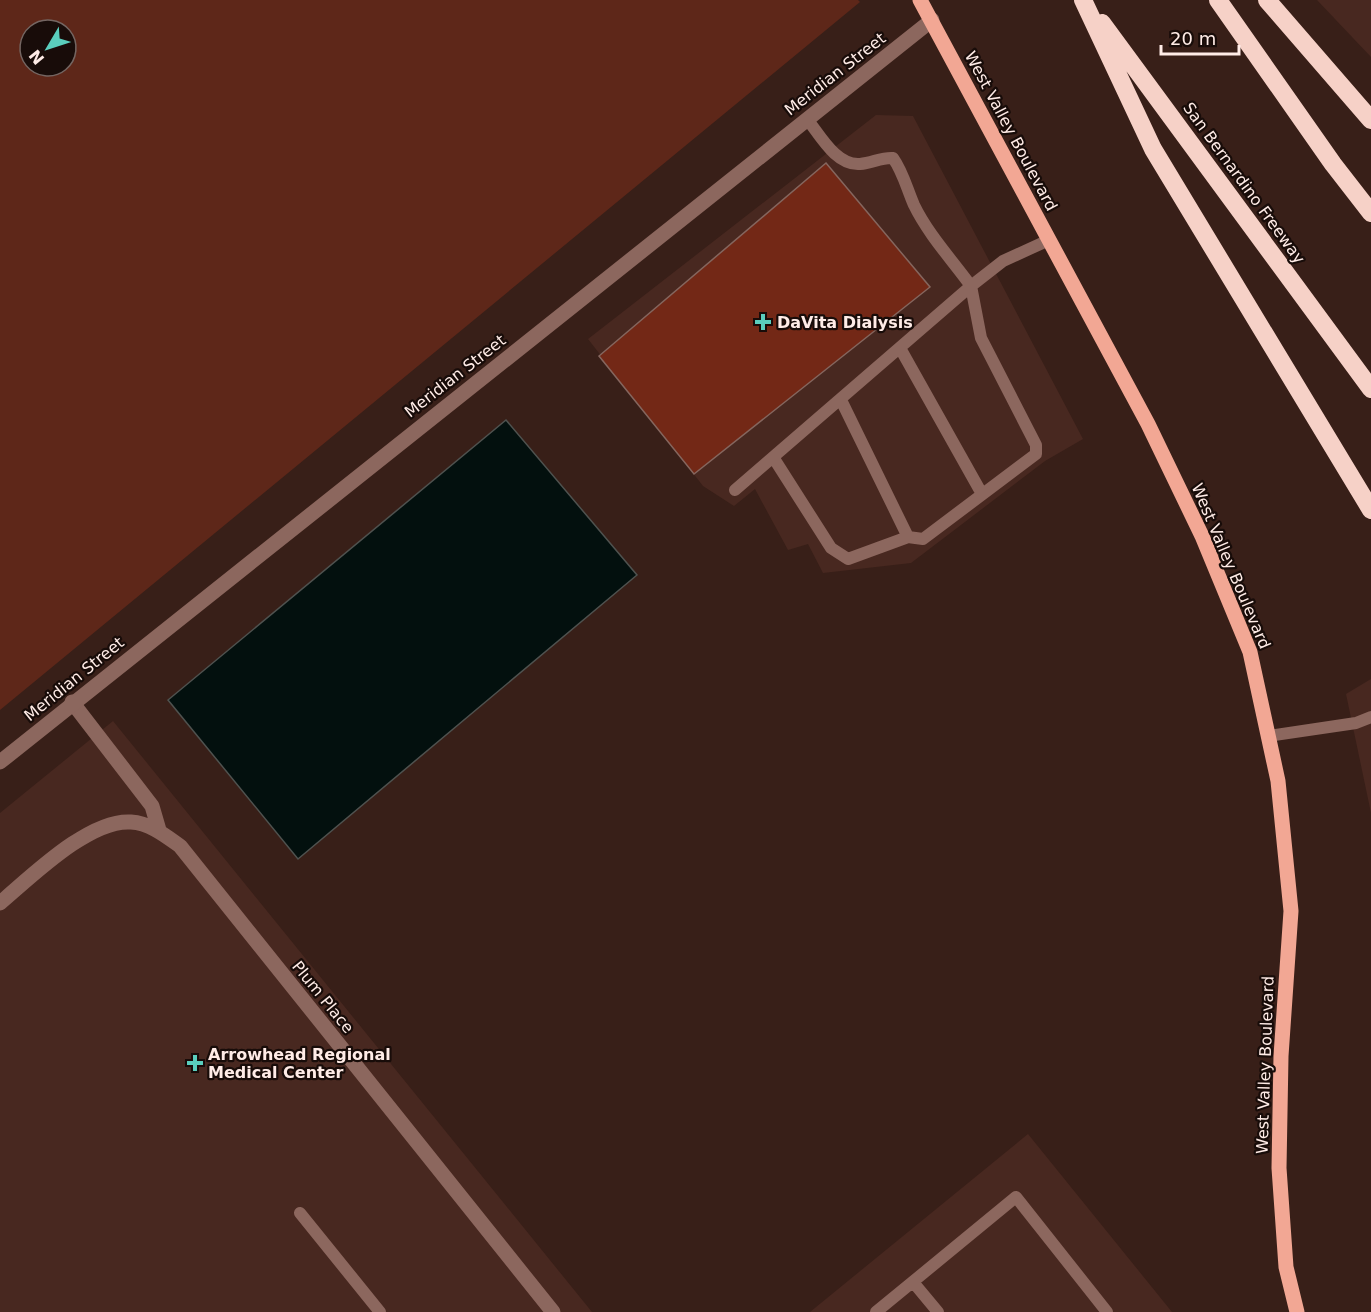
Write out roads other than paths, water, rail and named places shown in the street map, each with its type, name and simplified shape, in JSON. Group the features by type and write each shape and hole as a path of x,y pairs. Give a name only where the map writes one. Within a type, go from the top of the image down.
{"highway":[{"name":"San Bernardino Freeway","path":"1084,0 1371,389"},
{"path":"1084,0 1153,149 1371,510"},
{"path":"1218,0 1333,164 1371,213"},
{"path":"1267,0 1371,120"}],"main road":[{"name":"West Valley Boulevard","path":"920,0 1148,424 1202,536 1250,652 1278,781 1291,911 1281,1056 1279,1167 1286,1267 1297,1312"}],"street":[{"name":"Meridian Street","path":"0,762 72,702 932,20"},
{"path":"72,702 152,806 159,830"},
{"path":"0,903 76,841 110,824 132,822 159,830"},
{"name":"Plum Place","path":"159,830 180,846 553,1312"}],"lane":[{"path":"773,457 831,548 848,559 908,537 923,539 1036,454 1036,445 981,338 971,286 915,205 900,167 893,158 885,157 874,162 856,164 844,160 834,154 807,119"},
{"path":"735,490 971,286 1003,261 1049,240"},
{"path":"900,348 982,494"},
{"path":"841,400 908,537"},
{"path":"1268,736 1356,723 1371,717"},
{"path":"876,1312 1016,1197 1107,1312"},
{"path":"300,1213 380,1312"},
{"path":"913,1282 938,1312"}],"place":[{"name":"DaVita Dialysis","path":"763,322"},
{"name":"Arrowhead Regional Medical Center","path":"195,1063"}]}
